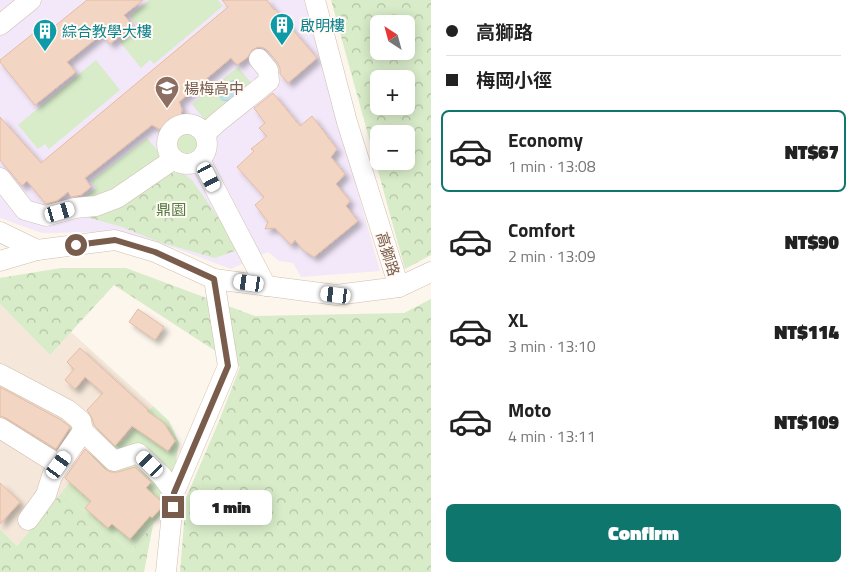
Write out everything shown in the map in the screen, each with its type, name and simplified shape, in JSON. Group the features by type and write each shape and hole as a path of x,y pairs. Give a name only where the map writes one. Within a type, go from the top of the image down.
{"street":[{"path":"0,25 31,0"},
{"name":"高獅路","path":"0,261 37,250 115,240 155,252 214,279 336,295 399,287 347,122 314,0"},
{"path":"205,134 269,81 268,70 258,59"},
{"path":"190,124 196,126 205,134 207,145 200,160 190,164 174,159 168,148 168,142 173,130 178,126 190,124"},
{"path":"0,178 25,210 46,216 75,208 96,206 117,198 174,159"},
{"path":"200,160 266,286"},
{"path":"0,232 37,250"},
{"path":"399,287 431,272"},
{"path":"166,572 174,493 228,366 214,279"},
{"path":"0,374 68,410 81,421 83,431 114,461 138,453 162,476 174,493"},
{"path":"0,428 59,465"},
{"path":"28,520 46,495 52,476 83,431"}],"shaded area":[{"name":"楊梅高中","path":"0,0 304,0 380,271 301,277 293,263 279,261 268,252 231,269 175,248 107,232 42,233 0,218"},
{"path":"0,304 50,355 71,332 153,406 123,441 99,450 17,546 0,529"}],"green space":[{"path":"149,0 218,0 223,6 154,64 150,60 141,68 120,42 138,27 130,16"},
{"path":"331,0 431,0 431,255 405,269 378,170 415,170 415,125 370,125 370,142"},
{"path":"96,60 120,90 49,149 45,144 38,149 18,125"},
{"path":"238,67 254,86 208,124 192,104"},
{"path":"187,131 196,134 199,143 196,152 187,155 178,152 175,143 178,134"},
{"path":"147,138 163,157 111,198 79,201 96,188 91,181"},
{"name":"鼎園","path":"181,172 192,180 240,249 215,258 159,242 122,227 83,216 167,173"},
{"path":"61,268 126,268 255,316 404,313 431,299 431,572 180,572 186,498 240,367 114,285 50,355 0,304 0,278"},
{"path":"153,406 169,421 179,443 174,474 165,509 131,552 62,492 99,449 123,441"},
{"path":"62,492 131,552 153,525 144,572 0,572 0,529 17,546"}],"water":[{"path":"235,80 239,81 243,87 236,96 225,101 220,96 223,87"}],"building":[{"name":"綜合教學大樓","path":"87,0 143,0 124,15 133,26 110,44 102,34 67,62 76,72 35,105 0,60 40,28 45,34"},
{"path":"222,0 267,0 317,58 288,83 280,74 277,62 264,48 258,47 252,50 248,57 237,65 231,58 179,102 182,109 181,116 169,129 159,129 152,125 85,178 91,187 81,195 71,197 68,192 57,201 46,204 27,181 22,186 0,160 0,117 41,163 228,7"},
{"path":"273,93 300,126 312,116 337,149 331,157 345,174 336,184 350,201 346,206 358,221 314,257 303,250 295,240 291,245 275,228 265,229 268,222 255,205 264,197 237,167 254,151 251,149 267,136 259,128 265,123 254,108"},
{"path":"138,309 164,327 155,340 129,322"},
{"path":"80,348 147,411 164,423 175,441 168,451 132,426 115,446 94,425 87,410 103,393 85,377 75,389 65,380 74,369 67,362"},
{"path":"0,387 61,420 70,427 56,449 0,416"},
{"path":"85,449 106,470 111,472 135,467 151,482 146,488 161,501 161,508 152,518 150,516 130,539 112,524 108,528 85,508 91,501 65,478"},
{"path":"0,483 20,502 0,524"}],"place":[{"name":"啟明樓","path":"282,46"},
{"name":"綜合教學大樓","path":"45,52"},
{"name":"楊梅高中","path":"167,109"}],"route":[{"path":"76,245 115,240 155,252 214,279 228,366 174,493 173,507"}]}
